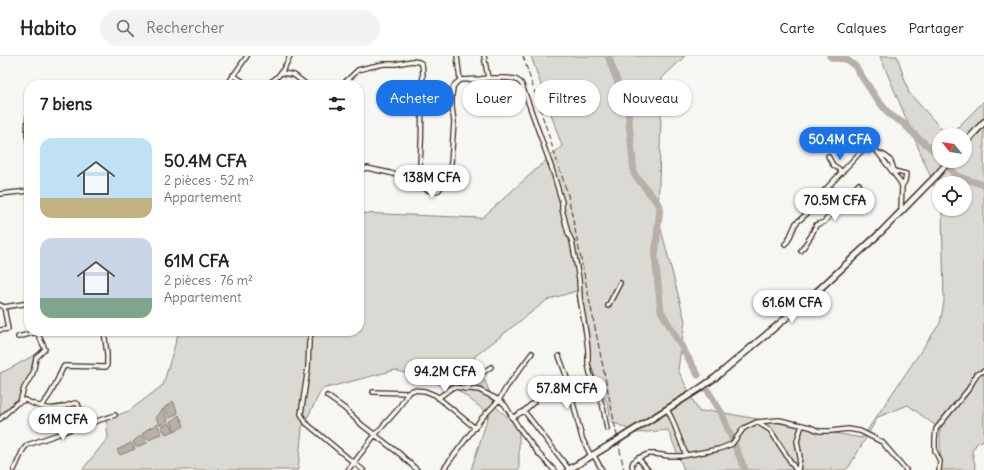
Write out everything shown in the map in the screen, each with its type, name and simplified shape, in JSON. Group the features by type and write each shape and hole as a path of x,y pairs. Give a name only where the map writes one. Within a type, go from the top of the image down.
{"street":[{"path":"272,80 282,72 290,56"},
{"path":"456,56 460,80"},
{"path":"484,56 488,78"},
{"path":"230,80 245,57"},
{"path":"347,80 358,70 384,64 396,64 412,61 422,64 424,80"},
{"path":"282,72 294,75 300,80"},
{"path":"233,74 241,80"},
{"path":"364,169 367,168 403,177 428,190 436,192 445,182 452,158 454,122 452,103 453,88 455,84 460,80 488,78 515,79 520,82 552,169 562,202 562,209 568,233 572,241 579,279 580,298 588,350 588,364 603,406 608,429"},
{"path":"419,185 423,116"},
{"path":"972,135 984,122"},
{"path":"786,244 796,223 809,212 824,191 870,142 902,186"},
{"path":"877,153 883,154 889,158 894,171 906,174 905,181 902,186 901,208 903,211"},
{"path":"828,156 832,165 839,169 842,173"},
{"path":"524,410 568,469 621,438 716,377 812,296 903,211 943,168"},
{"path":"801,251 816,226 824,222 860,184"},
{"path":"828,188 836,191"},
{"path":"0,194 24,192"},
{"path":"608,306 620,284"},
{"path":"0,330 8,329 2,306 24,304"},
{"path":"18,337 24,335"},
{"path":"20,402 24,388 33,373 36,358 45,349 39,336"},
{"path":"41,406 48,400 64,366 106,367 107,354 105,336"},
{"path":"311,336 308,368 301,414 306,423 363,470"},
{"path":"443,470 481,419 499,400 532,353"},
{"path":"559,356 566,375 582,438 602,470"},
{"path":"466,389 485,370 491,367"},
{"path":"939,470 940,461 935,451 936,429 968,390 977,374 984,371"},
{"path":"438,398 453,387 479,390 499,400 505,405 512,418 538,454 554,470"},
{"path":"348,470 375,435 398,409 408,393 413,390 425,391 435,395 475,428"},
{"path":"373,392 408,393"},
{"path":"327,396 344,408 362,425 418,470"},
{"path":"0,419 12,408 25,400 52,409 76,403 78,404 85,425"},
{"path":"512,418 534,401"},
{"path":"667,409 686,455"},
{"path":"14,470 23,450 27,445 81,425 115,415"},
{"path":"633,470 632,465 638,458 652,454 669,456 686,455 719,449 732,444 746,426 757,422 779,420 820,431 848,429 860,431 882,442 906,470"},
{"path":"757,422 770,430 797,470"},
{"path":"797,470 800,457 797,442 802,425"},
{"path":"638,458 648,470"}],"shaded area":[{"path":"531,56 685,56 662,78 662,80 608,80 608,116 661,116 658,218 685,321 678,370 699,412 713,411 862,438 940,323 944,302 942,216 972,216 972,176 932,176 932,180 880,56 897,56 909,93 941,128 932,128 932,168 972,168 972,128 957,128 984,101 984,440 977,443 972,451 976,470 940,470 940,429 908,405 878,417 849,467 845,470 684,470 668,430 636,433 611,421 608,404 598,387 588,355 576,291 547,300 474,357 497,408 511,420 519,433 519,470 471,470 489,414 458,390 395,370 322,389 302,428 298,470 82,470 108,438 106,419 129,411 163,385 178,336 364,336 364,213 482,218 562,146 552,116 600,116 600,80 539,80"},
{"path":"45,349 36,358 33,373 24,388 20,402 0,419 0,373"},
{"path":"173,401 178,413 170,418 164,408"},
{"path":"163,409 168,420 160,425 156,418"},
{"path":"179,415 184,426 175,431 171,421"},
{"path":"169,422 174,431 166,434 161,427"},
{"path":"157,424 162,434 155,436 150,440 142,434 146,430"},
{"path":"141,435 148,442 136,447 133,442"},
{"path":"131,443 135,449 120,455 117,450"}],"waterway":[{"path":"608,56 628,110 634,174 660,206 655,257 661,311 698,375"},
{"path":"830,56 833,58 846,59 855,66 876,98 890,115 903,123 918,138 932,149"},
{"path":"950,168 955,175 984,185"},
{"path":"708,391 721,412 745,470"}],"railway":[{"path":"523,56 568,195 624,470"}]}
